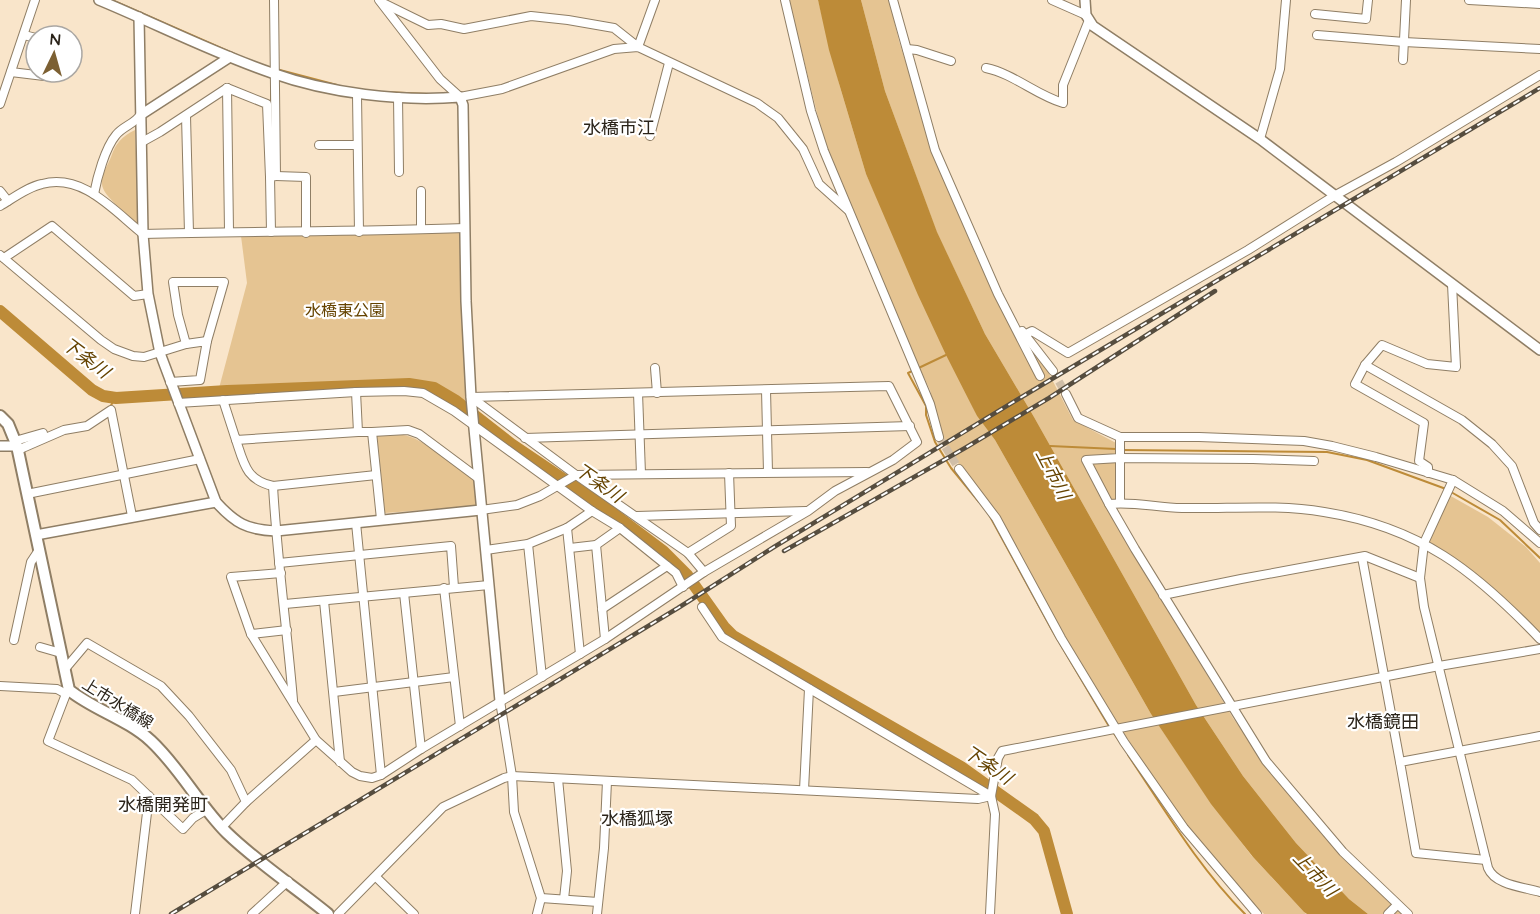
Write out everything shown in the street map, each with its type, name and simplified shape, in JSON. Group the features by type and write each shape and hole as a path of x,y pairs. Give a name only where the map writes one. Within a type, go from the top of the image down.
{"main road":[{"name":"上市水橋線","path":"0,416 8,424 17,445 62,653 67,692 134,728 151,741 222,827 262,863 328,914"}],"street":[{"path":"27,24 35,0"},
{"path":"99,0 274,74 357,95 460,97 502,89 614,49 638,48"},
{"path":"271,232 274,0"},
{"path":"379,0 428,25 441,24 464,29 531,16 614,28 638,48 757,103 778,117 803,149 819,184 848,210"},
{"path":"379,0 440,79 460,97 463,105 466,301 478,478 500,702 513,776 514,812 541,898 537,914"},
{"path":"638,48 655,0"},
{"path":"785,0 811,111 824,151 930,404 939,437"},
{"path":"893,0 935,150 975,244 1040,376"},
{"path":"1052,0 1087,17 1093,26 1260,139 1540,350"},
{"path":"986,68 1002,72 1063,104 1063,85 1087,17 1085,0"},
{"path":"1260,139 1280,69 1286,0"},
{"path":"1315,14 1366,19 1368,0"},
{"path":"1404,60 1406,0"},
{"path":"1469,0 1540,4"},
{"path":"139,17 143,234 148,294 160,353 170,384 216,502 226,514 240,524 257,530 276,531 517,505 540,496 574,476 868,472"},
{"path":"0,104 24,35"},
{"path":"1317,35 1540,49"},
{"path":"907,49 951,61"},
{"path":"94,194 100,170 116,135 129,124 136,122 142,114 230,57"},
{"path":"650,136 669,63"},
{"path":"11,72 24,74"},
{"path":"1026,334 1032,331 1068,353 1248,250 1334,196 1396,162 1540,75"},
{"path":"227,88 267,104 273,176"},
{"path":"142,142 227,88"},
{"path":"227,88 228,231"},
{"path":"357,95 359,232"},
{"path":"398,97 399,172"},
{"path":"186,116 189,233"},
{"path":"319,145 357,145"},
{"path":"273,176 306,177 306,233"},
{"path":"0,206 43,183 64,182 76,184 94,194 143,234 228,231 306,233 465,228"},
{"path":"0,191 8,201"},
{"path":"420,191 421,230"},
{"path":"148,294 134,296 52,226 2,256 114,349 133,356 144,357 186,344 207,341"},
{"path":"170,384 200,380 207,341 224,282 173,282 178,315 186,344"},
{"path":"1428,473 1428,466 1419,461 1424,423 1355,384 1365,365 1382,345 1427,364 1456,367 1452,284"},
{"path":"1012,322 1026,334 1053,371"},
{"path":"1365,365 1462,420 1492,444 1512,466 1534,523 1540,530"},
{"path":"655,368 657,393"},
{"path":"281,573 231,578 251,634 316,740 340,762 360,776 372,778 381,775 605,639 703,574 808,511 835,491 893,460 917,442 889,386 638,393 471,401"},
{"path":"766,390 768,472"},
{"path":"176,400 223,400 356,392 423,393 473,423 558,484 592,512 620,528 676,573 686,586"},
{"path":"356,392 358,432"},
{"path":"638,393 641,474"},
{"path":"1066,394 1078,418 1120,437 1304,441 1376,457 1453,480 1503,511 1540,543"},
{"path":"223,400 248,474 257,480 273,486 376,475"},
{"path":"471,401 525,438 574,476 637,516 688,553 703,574"},
{"path":"0,446 17,445 64,430 87,426 111,410 132,516"},
{"path":"525,438 910,426"},
{"path":"236,440 408,430 419,434 478,478"},
{"path":"372,432 381,519"},
{"path":"17,445 43,433"},
{"path":"1120,437 1120,503"},
{"path":"27,494 200,459"},
{"path":"1314,461 1086,460 1109,504 1229,707 1266,761 1343,852 1408,914"},
{"path":"959,469 996,518 1061,638 1116,728 1184,828 1257,914"},
{"path":"688,553 730,526 729,473"},
{"path":"1453,480 1424,543 1420,578 1424,607 1490,874 1499,880 1540,892"},
{"path":"273,486 293,705"},
{"path":"36,535 216,502"},
{"path":"1109,504 1322,511 1367,521 1424,543 1464,569 1497,596 1540,639"},
{"path":"637,516 808,511"},
{"path":"486,550 528,544 567,528 592,512"},
{"path":"356,522 381,775"},
{"path":"567,528 580,654"},
{"path":"570,548 596,545 620,528"},
{"path":"528,544 542,677"},
{"path":"596,545 605,639"},
{"path":"279,563 451,546 454,587"},
{"path":"14,640 31,562 39,550"},
{"path":"1163,595 1365,556 1420,578"},
{"path":"1362,557 1386,677 1416,853 1486,860"},
{"path":"602,609 667,566"},
{"path":"285,604 489,585"},
{"path":"444,588 460,726"},
{"path":"404,593 421,749"},
{"path":"324,601 340,762"},
{"path":"702,607 722,637 991,796"},
{"path":"251,634 287,630"},
{"path":"65,669 87,643 161,686 189,716 231,770 246,802"},
{"path":"40,647 62,653"},
{"path":"990,914 995,814 991,796 998,758 1002,751 1438,666 1540,649"},
{"path":"334,692 454,677"},
{"path":"0,686 57,688 67,692 48,741 132,780 183,829 193,818 206,810"},
{"path":"804,790 809,689"},
{"path":"1400,762 1540,736"},
{"path":"222,827 246,802 316,740"},
{"path":"338,914 443,807 504,778 513,776 978,799 991,796"},
{"path":"558,779 567,871 564,898"},
{"path":"597,914 604,848 607,781"},
{"path":"135,914 149,796"},
{"path":"376,877 414,914"},
{"path":"252,914 288,881"},
{"path":"541,898 598,902"},
{"path":"1388,914 1397,905"}],"green space":[{"path":"789,0 818,0 840,87 866,174 977,416 995,440 1151,714 1209,800 1251,855 1306,914 1264,914 1232,882 1191,834 1127,738 1063,633 1001,519 942,439 930,390 880,284 831,160"},
{"path":"861,0 889,0 899,41 938,164 976,256 1009,323 1045,366 1073,420 1116,443 1117,509 1146,574 1233,718 1275,777 1326,836 1401,914 1368,914 1349,899 1296,843 1243,776 1196,705 985,334 937,233 885,91"},
{"path":"135,130 139,225 111,200 102,184 104,173 117,144"},
{"name":"水橋東公園","path":"465,228 466,400 456,401 434,388 409,384 218,392 247,283 241,236"},
{"path":"403,435 430,447 474,480 476,506 385,513 377,436"},
{"path":"1449,495 1488,517 1526,547 1540,563 1540,634 1427,543"}],"water":[{"name":"上市川","path":"818,0 861,0 885,91 937,232 985,334 1196,705 1243,776 1296,843 1349,899 1368,914 1307,914 1304,912 1253,857 1211,804 1151,714 995,440 977,416 918,295 866,174 829,50"}],"waterway":[{"path":"112,0 237,55"},
{"path":"276,69 337,85"},
{"path":"271,76 271,103"},
{"path":"384,92 429,94"},
{"name":"下条川","path":"0,311 92,390 103,396 116,398 409,384 434,388 456,401 511,444 603,506 663,551 687,575 733,636 961,767 1034,819 1044,831 1067,914"},
{"path":"946,355 908,373 926,406 926,415 935,442 951,468 979,502"},
{"path":"109,408 116,398"},
{"path":"0,441 7,442"},
{"name":"上市川","path":"1050,446 1116,449"},
{"path":"1122,450 1327,452 1367,460 1446,489"},
{"path":"1451,492 1500,520 1540,558"},
{"path":"987,511 1052,630 1110,728"},
{"path":"1113,732 1120,742"},
{"path":"1128,755 1197,858 1245,914"}],"tunnel":[{"path":"1053,371 1066,394"},
{"path":"939,437 959,469"}],"railway":[{"path":"171,914 678,608 1020,398 1540,88"},
{"path":"784,551 1049,398 1215,291"}],"district":[{"name":"水橋市江","path":"619,128"},
{"name":"水橋鏡田","path":"1383,722"},
{"name":"水橋開発町","path":"163,805"},
{"name":"水橋狐塚","path":"637,819"}]}
